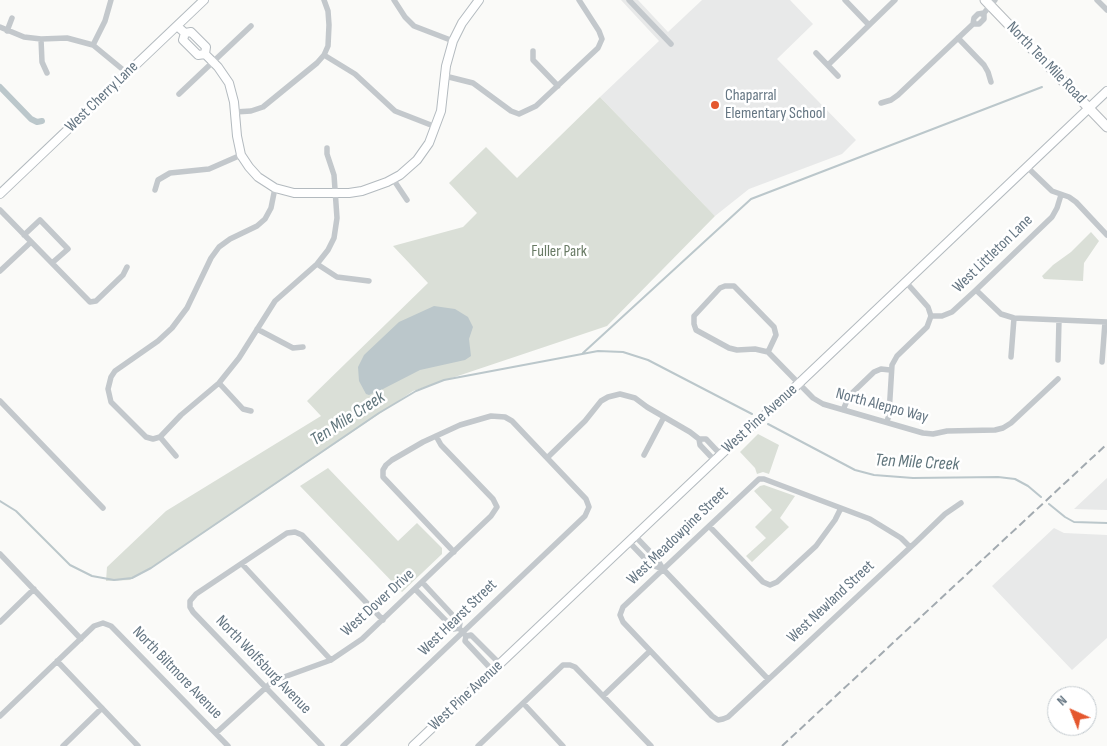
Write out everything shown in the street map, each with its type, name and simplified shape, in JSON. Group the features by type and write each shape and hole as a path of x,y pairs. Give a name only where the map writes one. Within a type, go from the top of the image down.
{"main road":[{"name":"North Ten Mile Road","path":"989,4 1107,126"}],"street":[{"path":"93,45 105,21 111,0"},
{"name":"West Cherry Lane","path":"0,194 204,0"},
{"path":"235,112 250,111 263,107 317,63 324,55 328,46 329,25 324,0"},
{"path":"394,0 405,17 414,26 453,41"},
{"path":"444,76 461,78 473,83 511,111 519,114 536,106 598,48 602,39 579,0"},
{"path":"629,0 671,44"},
{"path":"845,0 869,25"},
{"path":"828,64 895,0"},
{"path":"1098,0 1107,10"},
{"path":"177,26 185,33 183,40 198,55 205,54 222,72 229,83 233,96 241,155 249,168 258,177 275,188 294,193 362,191 375,188 405,171 421,155 429,143 441,111 444,76 453,41 462,23 478,1"},
{"path":"880,103 891,100 898,95 973,24 974,18 989,4"},
{"path":"7,31 12,18"},
{"path":"179,94 251,26"},
{"path":"0,27 24,37 41,39 67,38 93,45 127,73"},
{"path":"958,38 984,66 991,82"},
{"path":"41,39 42,62 47,72"},
{"path":"533,51 533,60 558,86"},
{"path":"816,53 838,76"},
{"path":"324,55 355,74 396,111 436,127"},
{"name":"West Pine Avenue","path":"418,744 750,427 761,419 1107,91"},
{"path":"275,188 271,208 265,219 257,226 230,239 219,247 191,301 177,321 158,341 115,371 109,382 109,396 115,407 146,437 160,437 181,415 219,383 239,358 279,296 317,264 328,250 336,231 338,218 334,175 327,154 327,148"},
{"path":"154,190 158,180 170,173 209,168 241,155"},
{"path":"1027,167 1052,191 1069,197 1076,202 1107,235"},
{"path":"393,179 407,200"},
{"name":"West Littleton Lane","path":"931,316 942,316 952,312 976,290 1052,217 1061,195"},
{"path":"0,210 90,302 96,302 123,275 127,267"},
{"path":"24,235 40,220 68,249 52,263"},
{"path":"0,271 31,242"},
{"path":"317,264 337,277 369,281"},
{"path":"887,422 889,414 890,370 897,356 927,327 931,316 928,308 905,282"},
{"path":"730,285 737,289 774,327 776,335 768,352 756,349 737,350 729,348 700,332 694,324 694,316 720,288 730,285"},
{"path":"976,290 1001,314 1014,318 1106,322 1102,362"},
{"path":"1012,357 1014,318"},
{"path":"1058,360 1059,320"},
{"path":"257,329 293,348 303,347"},
{"name":"North Aleppo Way","path":"768,352 818,401 923,433 933,434 948,431 994,430 1003,428 1011,424 1058,379"},
{"path":"843,410 849,396 874,372 881,369 890,370"},
{"path":"219,383 243,408 251,411"},
{"path":"454,552 383,477 383,470 392,460 460,425 491,416 505,417 547,458 585,421 601,401 620,394 635,398 699,439 706,439 721,455"},
{"path":"0,401 104,508"},
{"path":"644,455 664,417"},
{"name":"West Dover Drive","path":"216,733 273,680 331,660 362,639 491,516 496,507 493,499 442,445 436,436"},
{"path":"160,437 176,456"},
{"path":"699,439 700,445 715,461"},
{"name":"West Hearst Street","path":"343,746 585,516 589,507 586,499 547,458"},
{"name":"West Meadowpine Street","path":"650,651 623,622 620,615 623,607 760,479 841,508"},
{"name":"West Newland Street","path":"650,651 712,716 718,720 728,717 945,514 961,503"},
{"path":"709,526 763,582 770,585 777,582 816,546 835,520 841,508 870,519 900,538 910,547"},
{"path":"331,660 242,564 287,533 295,532 302,535 383,620"},
{"path":"632,539 652,565 663,569 768,680"},
{"path":"0,554 81,639 0,716"},
{"name":"North Wolfsburg Avenue","path":"242,564 196,594 190,601 190,607 322,746"},
{"path":"422,582 460,623 465,641 493,671"},
{"path":"415,589 454,629 472,635 500,664"},
{"path":"0,622 34,590"},
{"name":"North Biltmore Avenue","path":"81,639 94,626 103,624 111,626 228,746"},
{"path":"603,696 650,651"},
{"path":"57,662 138,746"},
{"path":"478,746 563,665 570,665 575,667 651,746"},
{"path":"523,703 563,746"},
{"path":"63,746 102,708"}],"shaded area":[{"name":"Chaparral Elementary School","path":"621,0 638,0 668,32 702,0 790,0 813,24 777,59 856,140 842,154 749,189 715,216 600,97 659,41"},
{"path":"434,306 455,309 468,317 473,327 469,339 471,356 465,360 420,370 383,389 369,395 366,394 359,381 358,367 364,355 399,322"},
{"path":"1107,478 1107,510 1074,509"},
{"path":"1054,528 1064,533 1107,535 1107,638 1072,670 992,586"}],"green space":[{"name":"Fuller Park","path":"600,97 715,216 607,326 413,391 165,559 130,580 106,581 107,567 166,511 321,416 307,401 428,283 393,246 463,227 477,213 449,183 486,147 517,178"},
{"path":"1091,232 1099,241 1084,263 1083,281 1044,279 1042,276 1053,265 1071,252"},
{"path":"758,434 779,445 769,474 763,472 757,474 755,468 740,452"},
{"path":"328,468 398,541 417,523 442,548 442,554 402,592 300,486"},
{"path":"764,485 795,496 780,518 789,527 752,562 746,556 766,538 755,527 772,510 754,491"}],"waterway":[{"path":"0,87 31,119 37,122 42,121"},
{"path":"583,353 751,199 1042,87"},
{"name":"Ten Mile Creek","path":"0,501 16,511 70,565 92,576 114,580 132,578 151,568 379,413 416,391 444,380 598,351 623,352 648,360 752,414"},
{"name":"Ten Mile Creek","path":"768,424 855,470 874,475 913,478 998,477 1015,479 1028,486 1041,497"},
{"name":"Ten Mile Creek","path":"1049,504 1074,522 1107,523"}],"railway":[{"path":"782,746 1107,444"}],"place":[{"name":"Chaparral Elementary School","path":"715,105"}]}
